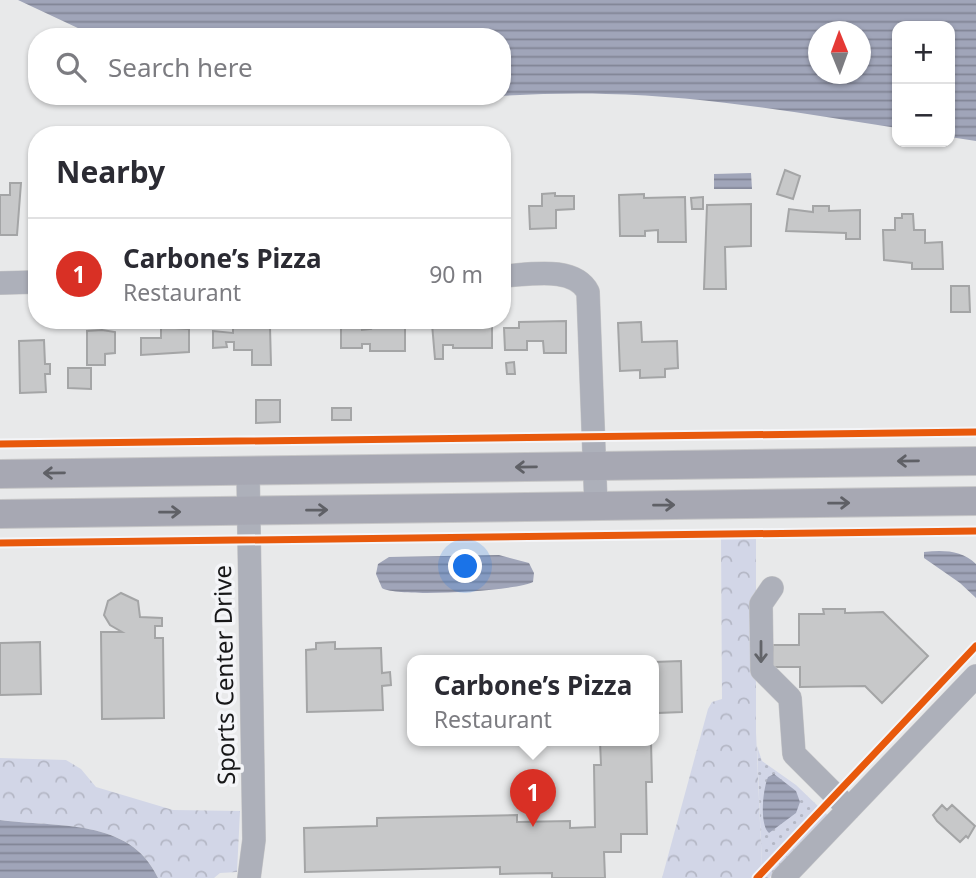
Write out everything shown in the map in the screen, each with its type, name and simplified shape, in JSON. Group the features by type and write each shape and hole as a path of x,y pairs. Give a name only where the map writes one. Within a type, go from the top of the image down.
{"main road":[{"path":"0,474 976,461"},
{"path":"0,514 976,501"}],"street":[{"path":"511,276 567,275 587,289 591,304 596,506"},
{"path":"0,283 28,282"},
{"name":"Sports Center Drive","path":"248,470 254,840 249,878"},
{"path":"772,588 761,604 762,670 790,698 794,754 849,809"},
{"path":"783,878 976,676"}],"green space":[{"path":"721,537 756,537 756,732 762,868 753,878 662,878 708,709 712,702 722,699"},
{"path":"757,746 762,761 796,785 820,808 762,868"},
{"path":"0,758 66,760 81,769 96,787 173,810 240,811 237,872 220,873 214,878 158,878 146,858 130,844 111,835 90,829 0,820"},
{"path":"824,812 828,815 769,878 762,878"}],"shaded area":[{"path":"18,0 976,0 976,141 955,138 955,21 892,21 892,127 752,106 606,94 511,96 511,28 78,28"},
{"path":"751,173 752,189 714,189 714,174"},
{"path":"924,552 952,552 971,559 976,564 976,598 960,583 924,558"},
{"path":"499,555 529,563 534,573 533,582 505,588 410,593 382,588 376,574 378,564 389,557"},
{"path":"774,774 796,791 800,802 796,813 769,833 764,822 763,798 768,777"},
{"path":"0,820 90,829 110,835 129,844 145,858 158,878 0,878"}],"building":[{"path":"785,170 800,176 793,199 777,194"},
{"path":"10,183 21,183 17,235 0,235 0,195 10,195"},
{"path":"555,193 555,196 574,196 574,209 556,210 556,228 530,229 529,206 542,206 542,194"},
{"path":"644,194 644,198 685,197 686,242 658,242 658,230 645,231 645,236 620,236 619,195"},
{"path":"703,197 703,209 692,209 691,198"},
{"path":"751,204 751,246 725,247 726,289 704,289 707,205"},
{"path":"813,206 829,206 829,211 860,210 860,239 846,239 846,233 786,231 789,209 813,212"},
{"path":"902,214 913,214 914,230 925,230 925,243 942,242 943,269 912,269 912,263 884,260 883,230 895,230 895,218 902,218"},
{"path":"951,286 969,286 970,312 951,312"},
{"path":"566,321 566,353 544,353 543,341 527,341 527,350 505,350 504,329 519,328 519,322"},
{"path":"641,322 642,342 677,341 678,368 665,369 665,377 640,378 640,370 620,371 618,323"},
{"path":"161,329 189,329 189,352 141,355 141,338 161,338"},
{"path":"233,329 270,329 271,365 252,365 252,350 234,350 234,342 226,342 227,347 213,348 213,331 233,333"},
{"path":"341,329 405,329 405,351 370,351 370,344 362,344 362,348 341,348"},
{"path":"432,329 492,329 492,348 453,348 453,345 443,345 443,359 435,359"},
{"path":"87,331 115,332 115,353 105,354 105,365 87,365"},
{"path":"44,340 45,364 50,364 50,374 45,374 46,392 20,393 19,341"},
{"path":"514,362 515,374 507,374 506,363"},
{"path":"68,368 91,368 91,389 68,388"},
{"path":"256,400 280,400 280,422 256,423"},
{"path":"332,408 351,408 351,420 332,420"},
{"path":"121,593 138,601 140,617 162,618 162,626 155,626 155,638 163,638 164,718 102,719 101,632 122,632 110,625 104,615 108,601"},
{"path":"823,609 845,609 845,613 883,612 928,656 882,703 865,686 800,687 800,667 773,667 773,645 799,645 799,614 824,614"},
{"path":"40,642 41,694 0,695 0,643"},
{"path":"335,642 335,649 381,648 382,673 390,672 391,685 382,686 383,710 307,712 306,650 316,649 316,643"},
{"path":"681,661 682,712 659,713 659,662"},
{"path":"600,746 651,746 652,782 646,782 647,834 621,834 621,852 604,852 605,878 552,878 552,873 500,874 500,867 305,872 304,828 377,826 377,818 517,815 517,822 570,821 570,828 595,827 594,765 601,765"},
{"path":"942,805 947,810 952,805 975,826 968,838 966,836 960,842 937,821 933,815"}],"cycle path":[{"path":"0,444 976,432"},
{"path":"0,543 976,531"},
{"path":"757,878 976,646"}],"place":[{"name":"Carbone’s Pizza","path":"533,827"}]}
